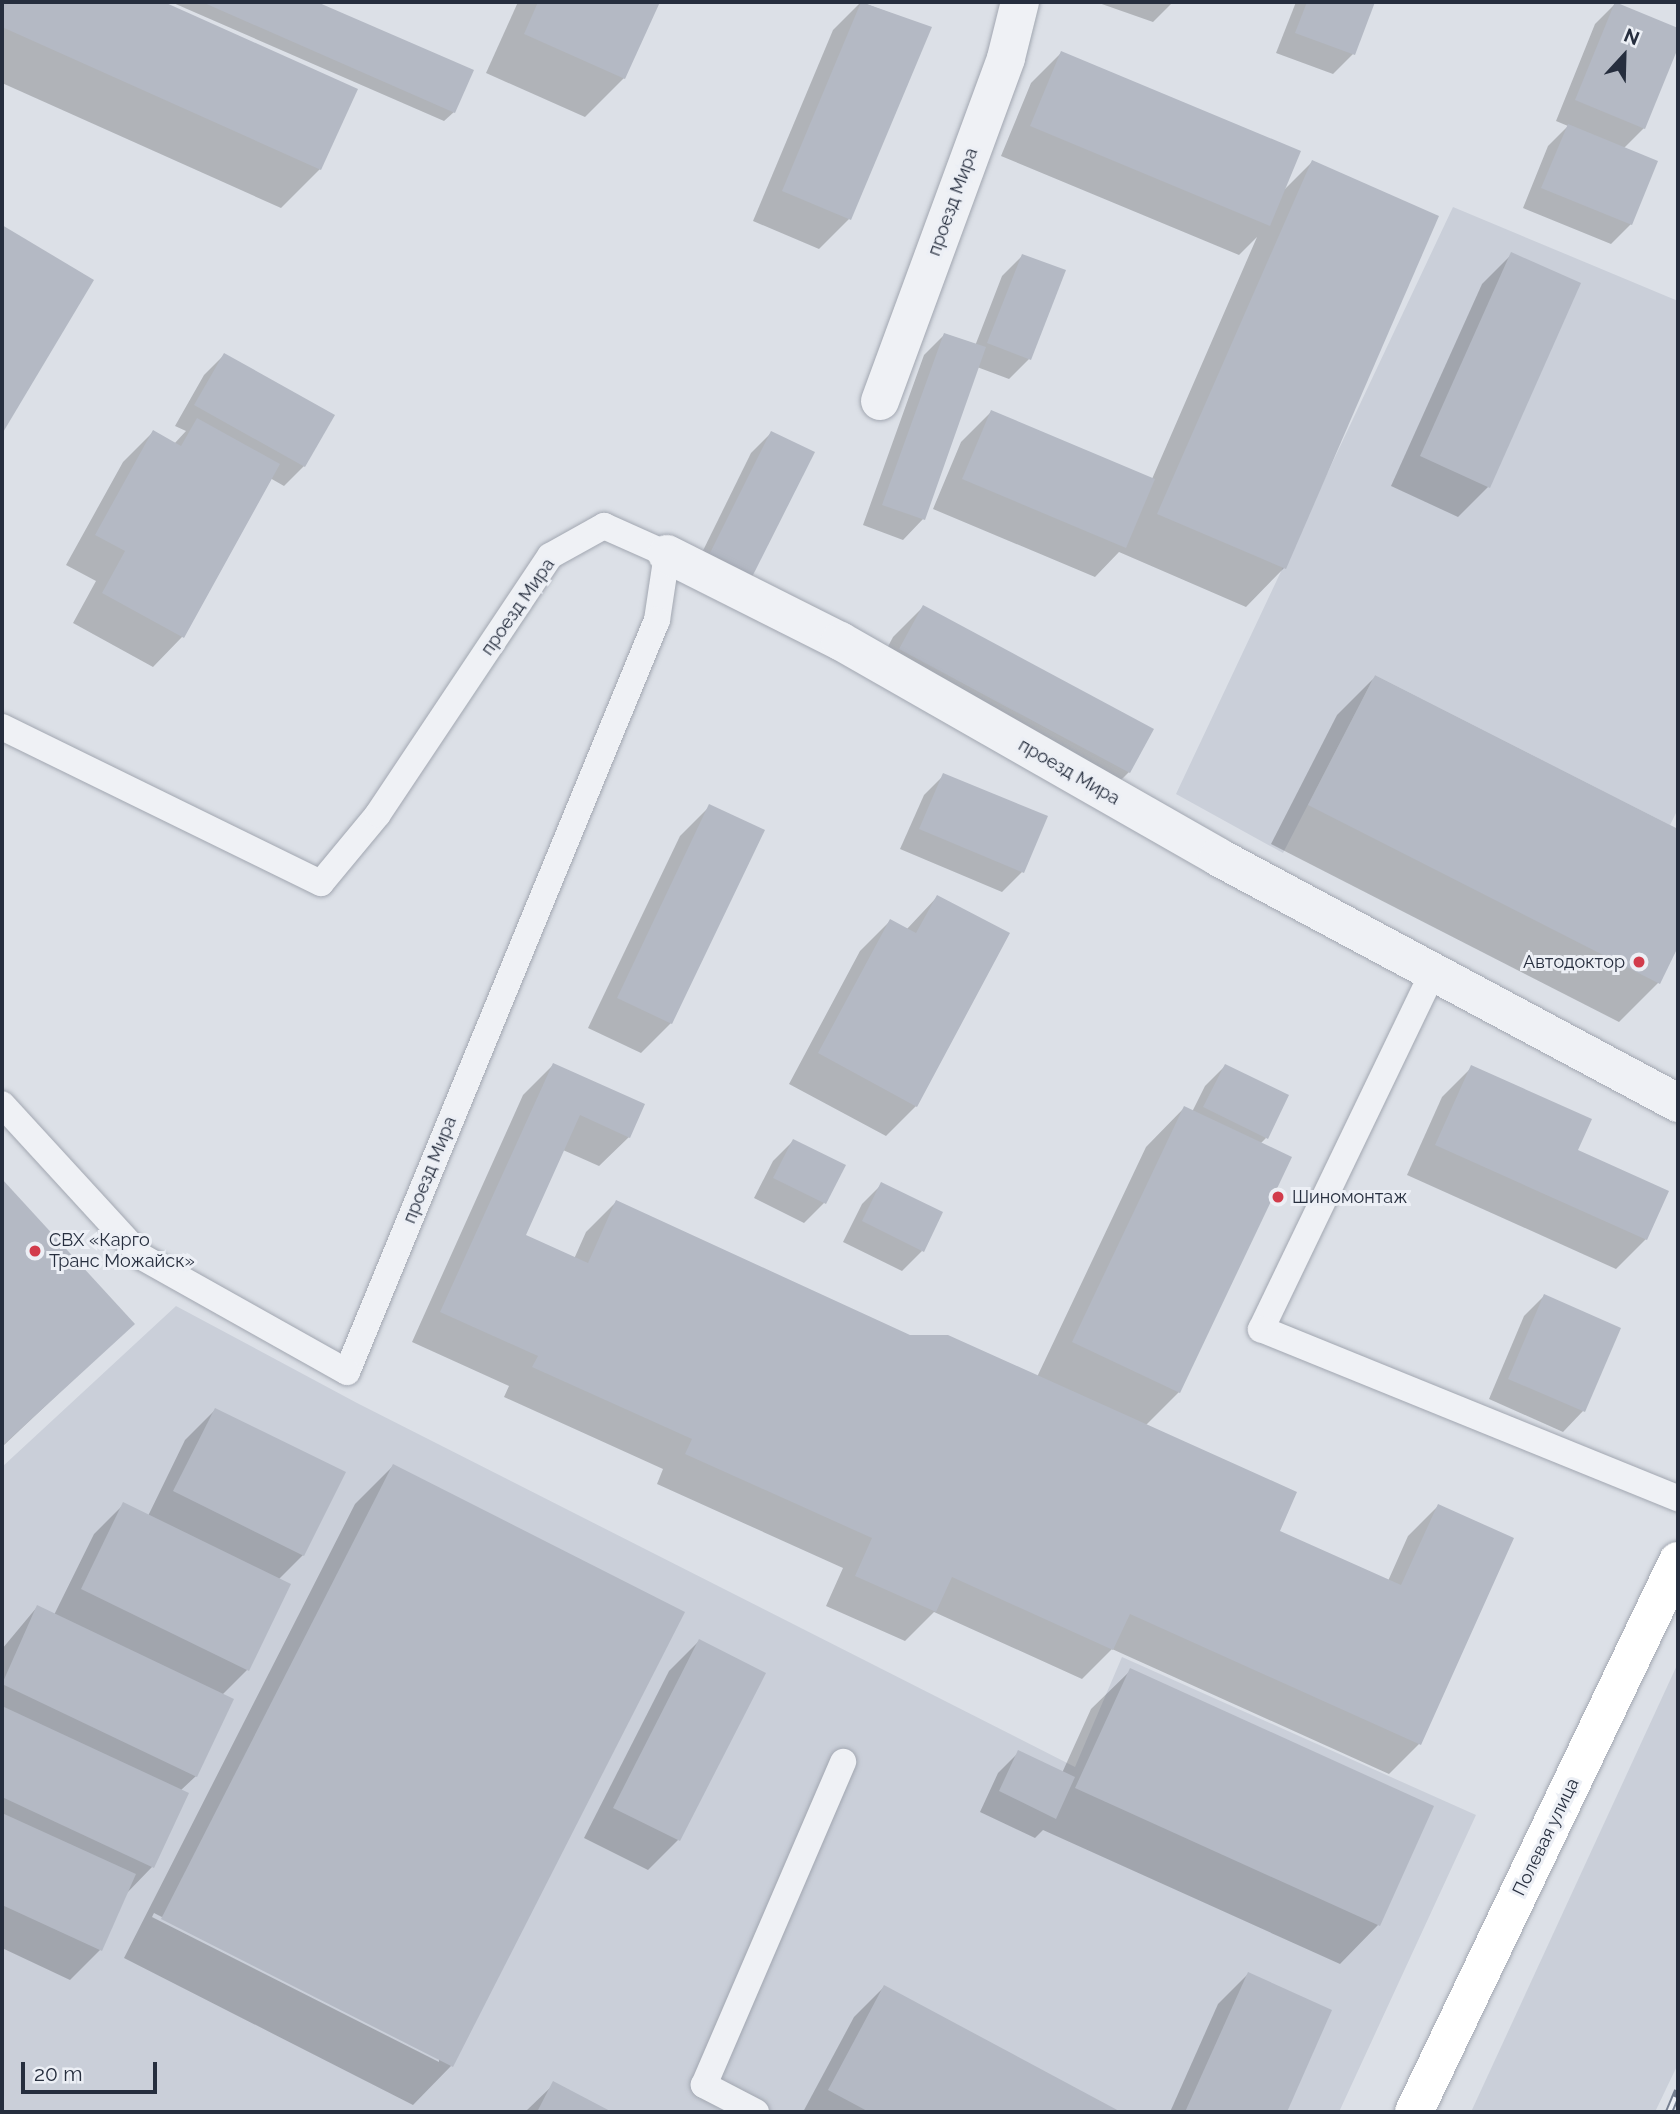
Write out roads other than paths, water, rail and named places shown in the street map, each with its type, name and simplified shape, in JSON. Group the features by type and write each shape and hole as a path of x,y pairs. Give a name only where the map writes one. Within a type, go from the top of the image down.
{"main road":[{"name":"Полевая улица","path":"1414,2112 1678,1561"}],"street":[{"name":"проезд Мира","path":"880,401 1006,58 1020,2"},
{"name":"проезд Мира","path":"667,554 840,641 1218,856 1678,1103"}],"lane":[{"name":"проезд Мира","path":"2,727 321,883 379,814 550,556 604,526 667,554 657,620 348,1372 142,1257 2,1104"},
{"path":"1434,970 1261,1329 1678,1498"},
{"path":"757,2112 704,2085 843,1762"}],"railway":[{"path":"1669,2112 1678,2091"}],"place":[{"name":"Автодоктор","path":"1639,962"},
{"name":"Шиномонтаж","path":"1278,1197"},
{"name":"СВХ «Карго Транс Можайск»","path":"35,1251"}]}
